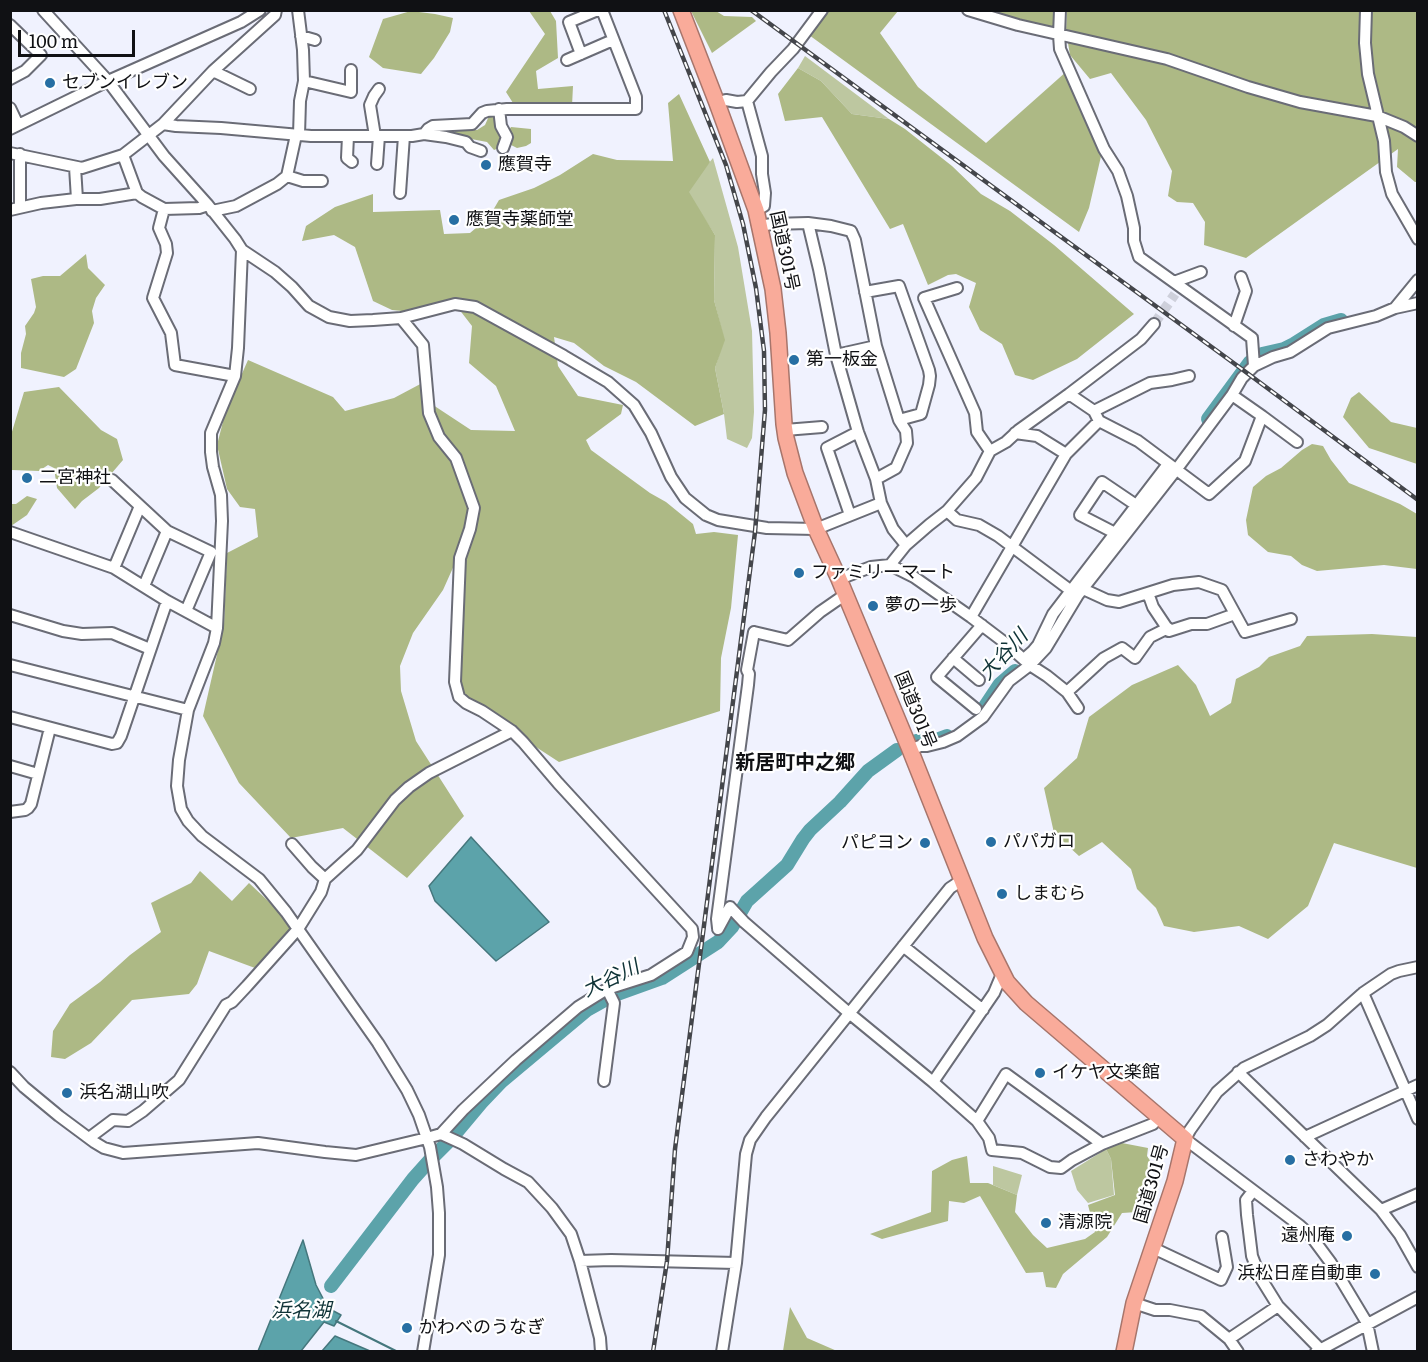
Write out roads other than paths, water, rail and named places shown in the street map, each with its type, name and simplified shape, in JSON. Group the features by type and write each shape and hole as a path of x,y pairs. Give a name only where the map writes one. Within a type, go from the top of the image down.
{"highway":[{"name":"国道301号","path":"681,10 756,210 775,309 784,430 795,474 908,745 985,938 1002,974 1013,990 1185,1139 1175,1181 1134,1302 1124,1352"}],"street":[{"path":"43,10 108,81 178,173 210,208 242,250 275,272 309,306 329,317 350,321 401,318 454,304 475,307 608,382 634,405 685,498 706,515 718,520 766,528 816,529 881,503"},
{"path":"10,108 14,127 108,81 241,22 260,10"},
{"path":"137,193 100,199 41,202 15,209 15,153 86,167 123,155 163,124 213,71 274,15 276,10"},
{"path":"123,155 137,193 164,209 236,206 277,184 287,176 298,135 304,81 298,10"},
{"path":"424,134 433,126 472,124 484,111 636,109 636,97 600,10 569,22 581,54"},
{"path":"717,104 726,100 747,101 793,49 822,10"},
{"path":"968,10 1018,25 1167,59 1300,102 1377,116 1404,127 1418,136"},
{"path":"1060,10 1060,49 1104,149 1118,171 1127,196 1134,228 1134,241 1139,257 1177,288 1252,338 1254,366"},
{"path":"1365,10 1368,74 1383,141 1386,172 1392,194 1418,239"},
{"path":"10,25 41,55 25,71 10,79"},
{"path":"301,36 315,40"},
{"path":"567,60 613,40"},
{"path":"304,81 351,92 351,70"},
{"path":"213,71 250,89"},
{"path":"377,164 377,136 370,105 379,89"},
{"path":"747,101 762,156 764,206 756,210"},
{"path":"499,110 501,126 507,137 503,148"},
{"path":"163,124 298,135 404,136 424,134 466,142 470,147 481,151"},
{"path":"348,136 347,158 352,162"},
{"path":"400,193 404,136"},
{"path":"75,166 76,199"},
{"path":"287,176 303,181 322,181"},
{"path":"164,209 159,228 167,253 153,298 171,333 175,364 235,376"},
{"path":"808,223 836,355 858,432 876,479 881,503 893,529 906,545"},
{"path":"759,226 808,223 851,231 855,240 876,346 899,420 906,431 906,443 896,468 876,479"},
{"path":"242,250 235,376 211,433 211,452 221,495 222,521 217,628 214,643 188,710 177,786 181,809 188,821 202,836 259,879 298,929 378,1042 419,1115 435,1169 439,1213 439,1255 423,1352"},
{"path":"1177,288 1202,272"},
{"path":"1234,326 1246,291 1241,277"},
{"path":"1395,308 1418,280"},
{"path":"865,292 899,286 929,370 930,386 921,414 899,420"},
{"path":"957,288 924,298 975,412 977,432 990,451"},
{"path":"908,745 927,746 943,742 957,736 983,717 1009,681 1027,662 1053,614 1077,591 1172,467 1232,395 1242,378 1254,366 1290,352 1328,328 1418,303"},
{"path":"10,1072 24,1087 88,1138 104,1148 123,1154 258,1143 356,1155 441,1134 463,1110 578,1006 607,989 651,975 687,952 693,937 692,929 512,731 459,697 455,682 460,558 470,529 474,508 456,458 439,437 429,413 423,345 401,318"},
{"path":"890,565 906,545 947,511 976,478 990,451 1006,442 1142,339 1154,324"},
{"path":"836,355 876,346"},
{"path":"971,617 1066,454 1096,416 1150,383 1189,376"},
{"path":"1069,394 1096,416 1138,441 1209,494 1245,461 1262,416"},
{"path":"1232,395 1297,442"},
{"path":"784,430 822,427"},
{"path":"850,515 827,448 858,432"},
{"path":"1015,433 1036,436 1066,454"},
{"path":"1077,591 1136,505 1172,467"},
{"path":"111,480 167,531 211,552 186,611"},
{"path":"1115,533 1080,515 1102,482 1136,505"},
{"path":"114,568 140,506"},
{"path":"947,511 957,520 979,525 1077,591 1119,602 1173,585 1199,582 1222,590 1245,632 1291,619"},
{"path":"144,586 167,531"},
{"path":"10,532 114,568 167,601 217,628"},
{"path":"839,579 871,567 890,565 914,577 982,625 1047,676 1067,692 1078,708"},
{"path":"1148,593 1153,607 1169,631 1191,624 1207,624 1235,614"},
{"path":"846,594 820,612 788,640 754,632 747,670 748,684 717,919 718,929 730,907 744,922 976,1121 988,1138 992,1150 1022,1153 1050,1167 1061,1167 1102,1144 1153,1124 1158,1117"},
{"path":"10,717 115,743 121,736 167,601"},
{"path":"10,615 63,631 82,634 112,633 150,649"},
{"path":"976,709 937,677 982,625"},
{"path":"1067,692 1104,658 1122,648 1135,658 1150,637 1168,628"},
{"path":"953,658 979,680"},
{"path":"10,665 188,710"},
{"path":"10,812 28,808 32,800 51,728"},
{"path":"88,1138 113,1120 128,1121 179,1080 226,1005 232,1002 298,929 321,892 325,879 357,850 395,800 429,773 512,731"},
{"path":"10,766 38,774"},
{"path":"292,844 325,879"},
{"path":"722,1352 736,1263 746,1154 750,1140 849,1012 950,888 962,880"},
{"path":"903,946 983,1010"},
{"path":"1373,1352 1366,1323 1331,1263 1311,1236 1185,1139 1217,1092 1238,1072 1310,1036 1327,1025 1363,993 1391,974 1399,970 1418,968"},
{"path":"933,1082 994,993 1002,974"},
{"path":"604,1081 614,1004 607,989"},
{"path":"1363,993 1418,1119"},
{"path":"1238,1072 1381,1210 1400,1235 1418,1268"},
{"path":"976,1121 1006,1074 1102,1144"},
{"path":"1305,1137 1418,1085"},
{"path":"441,1134 463,1144 528,1182 552,1208 571,1234 600,1338 601,1352"},
{"path":"1253,1191 1246,1200 1251,1256 1260,1277 1278,1306 1319,1351 1366,1323 1418,1297"},
{"path":"1381,1210 1418,1194"},
{"path":"1153,1248 1221,1280 1227,1267 1222,1237"},
{"path":"580,1262 611,1260 736,1263"},
{"path":"1134,1302 1155,1310 1170,1310 1201,1316 1229,1339 1238,1352"},
{"path":"1229,1339 1278,1306"}],"water":[{"path":"471,837 549,922 496,961 435,901 429,886"},
{"name":"浜名湖","path":"303,1240 316,1285 328,1308 341,1315 334,1326 324,1322 301,1351 258,1351"},
{"path":"335,1336 370,1351 322,1351"}],"waterway":[{"name":"大谷川","path":"1262,354 1284,349 1324,325 1341,320"},
{"name":"大谷川","path":"1208,419 1250,362"},
{"name":"大谷川","path":"984,708 1000,684 1015,671"},
{"name":"大谷川","path":"916,741 936,740 947,736"},
{"name":"大谷川","path":"331,1286 413,1179 501,1082 587,1010 612,996 662,978 718,942 732,927 747,901 787,865 810,830 868,771 897,750"},
{"path":"336,1321 398,1352"}],"tunnel":[{"path":"1154,324 1175,294"}],"railway":[{"path":"653,1352 667,1261 675,1149 755,532 765,410 764,351 756,288 743,224 726,165 664,10"},
{"path":"751,10 1418,500"}],"place":[{"name":"セブンイレブン","path":"50,83"},
{"name":"應賀寺","path":"486,165"},
{"name":"應賀寺薬師堂","path":"454,220"},
{"name":"第一板金","path":"794,360"},
{"name":"二宮神社","path":"27,478"},
{"name":"ファミリーマート","path":"799,573"},
{"name":"夢の一歩","path":"873,606"},
{"name":"パパガロ","path":"991,842"},
{"name":"パピヨン","path":"925,843"},
{"name":"しまむら","path":"1002,894"},
{"name":"イケヤ文楽館","path":"1040,1073"},
{"name":"浜名湖山吹","path":"67,1093"},
{"name":"さわやか","path":"1290,1160"},
{"name":"清源院","path":"1046,1223"},
{"name":"遠州庵","path":"1347,1236"},
{"name":"浜松日産自動車","path":"1375,1274"},
{"name":"かわべのうなぎ","path":"407,1328"}],"district":[{"name":"新居町中之郷","path":"795,763"}]}
